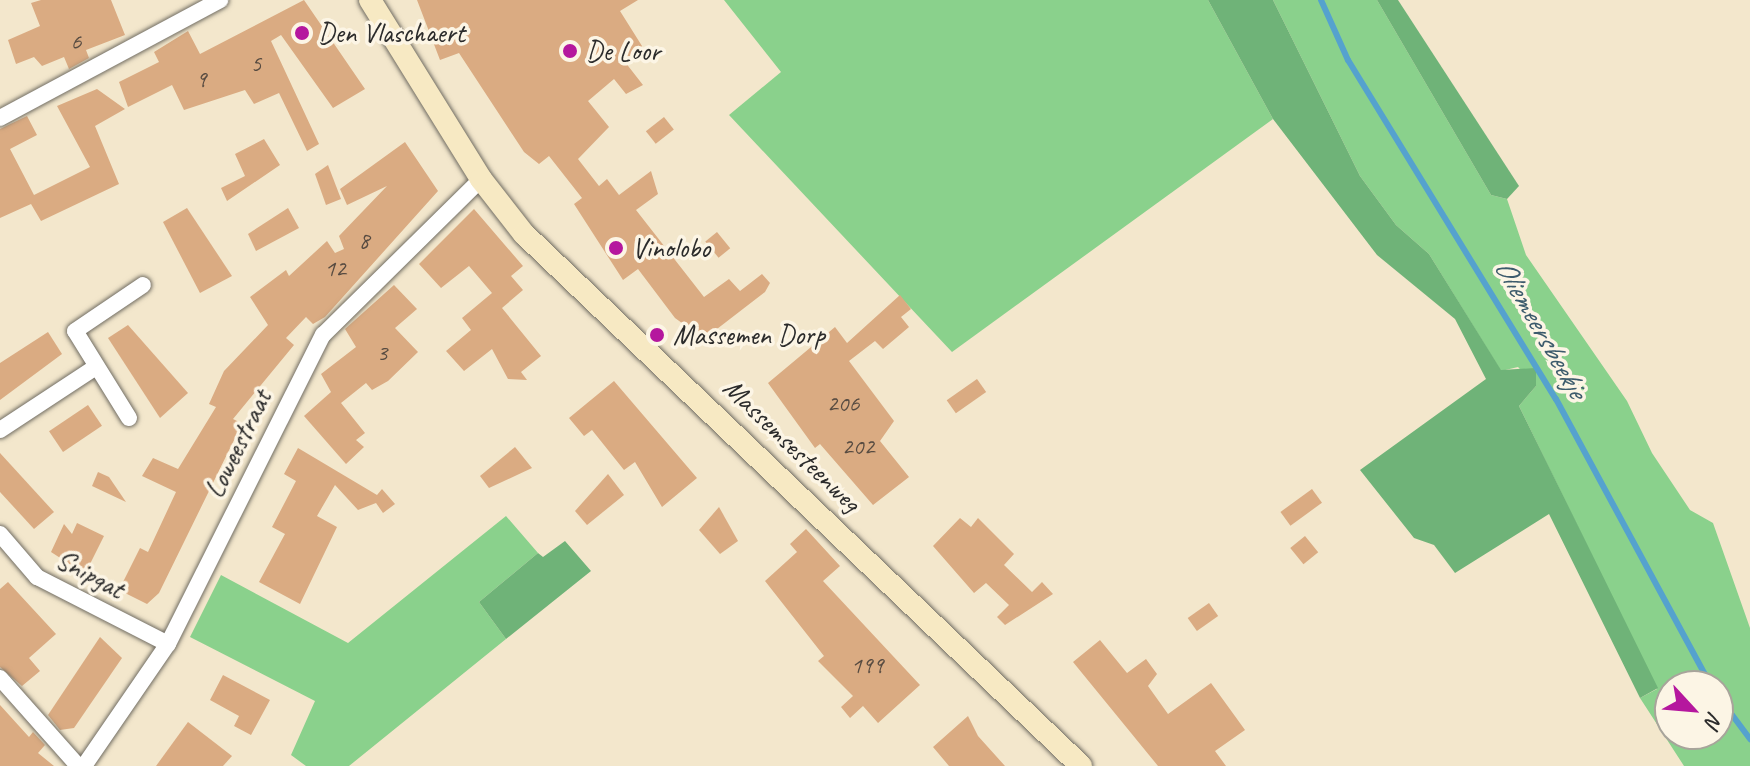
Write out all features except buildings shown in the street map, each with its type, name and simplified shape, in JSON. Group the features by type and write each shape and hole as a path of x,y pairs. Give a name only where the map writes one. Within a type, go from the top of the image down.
{"main road":[{"name":"Massemsesteenweg","path":"370,0 481,179 524,234 1081,766"}],"street":[{"path":"0,118 220,0"},
{"name":"Loweestraat","path":"81,766 168,644 323,335 481,179"},
{"path":"129,418 93,369 75,331 143,285"},
{"path":"0,430 93,369"},
{"name":"Snipgat","path":"0,534 37,577 168,644"},
{"path":"0,678 81,766"}],"green space":[{"path":"724,0 1208,0 1273,119 952,352 729,115 781,72"},
{"path":"1208,0 1273,0 1360,176 1396,225 1429,254 1501,370 1536,368 1536,386 1519,406 1654,680 1654,690 1640,698 1549,514 1455,573 1434,545 1414,538 1360,470 1486,379 1455,319 1377,255 1273,119"},
{"path":"1273,0 1377,0 1491,195 1507,199 1526,255 1627,401 1652,453 1690,510 1713,523 1750,628 1750,766 1684,766 1674,750 1734,750 1734,670 1654,670 1654,683 1519,406 1536,386 1518,367 1501,371 1429,254 1396,225 1360,176"},
{"path":"1377,0 1398,0 1519,186 1507,199 1491,195"},
{"path":"506,516 538,553 479,602 506,639 349,766 306,766 291,755 315,701 190,637 221,575 348,643"},
{"path":"565,541 591,571 506,639 479,602 538,553 543,557"},
{"path":"1654,691 1654,720 1640,698"}],"waterway":[{"name":"Oliemeersbeekje","path":"1321,0 1348,60 1556,399 1702,670"},
{"name":"Oliemeersbeekje","path":"1734,718 1750,739"}],"place":[{"name":"Den Vlaschaert","path":"302,33"},
{"name":"De Loor","path":"570,51"},
{"name":"Vinolobo","path":"616,248"},
{"name":"Massemen Dorp","path":"657,335"}]}
